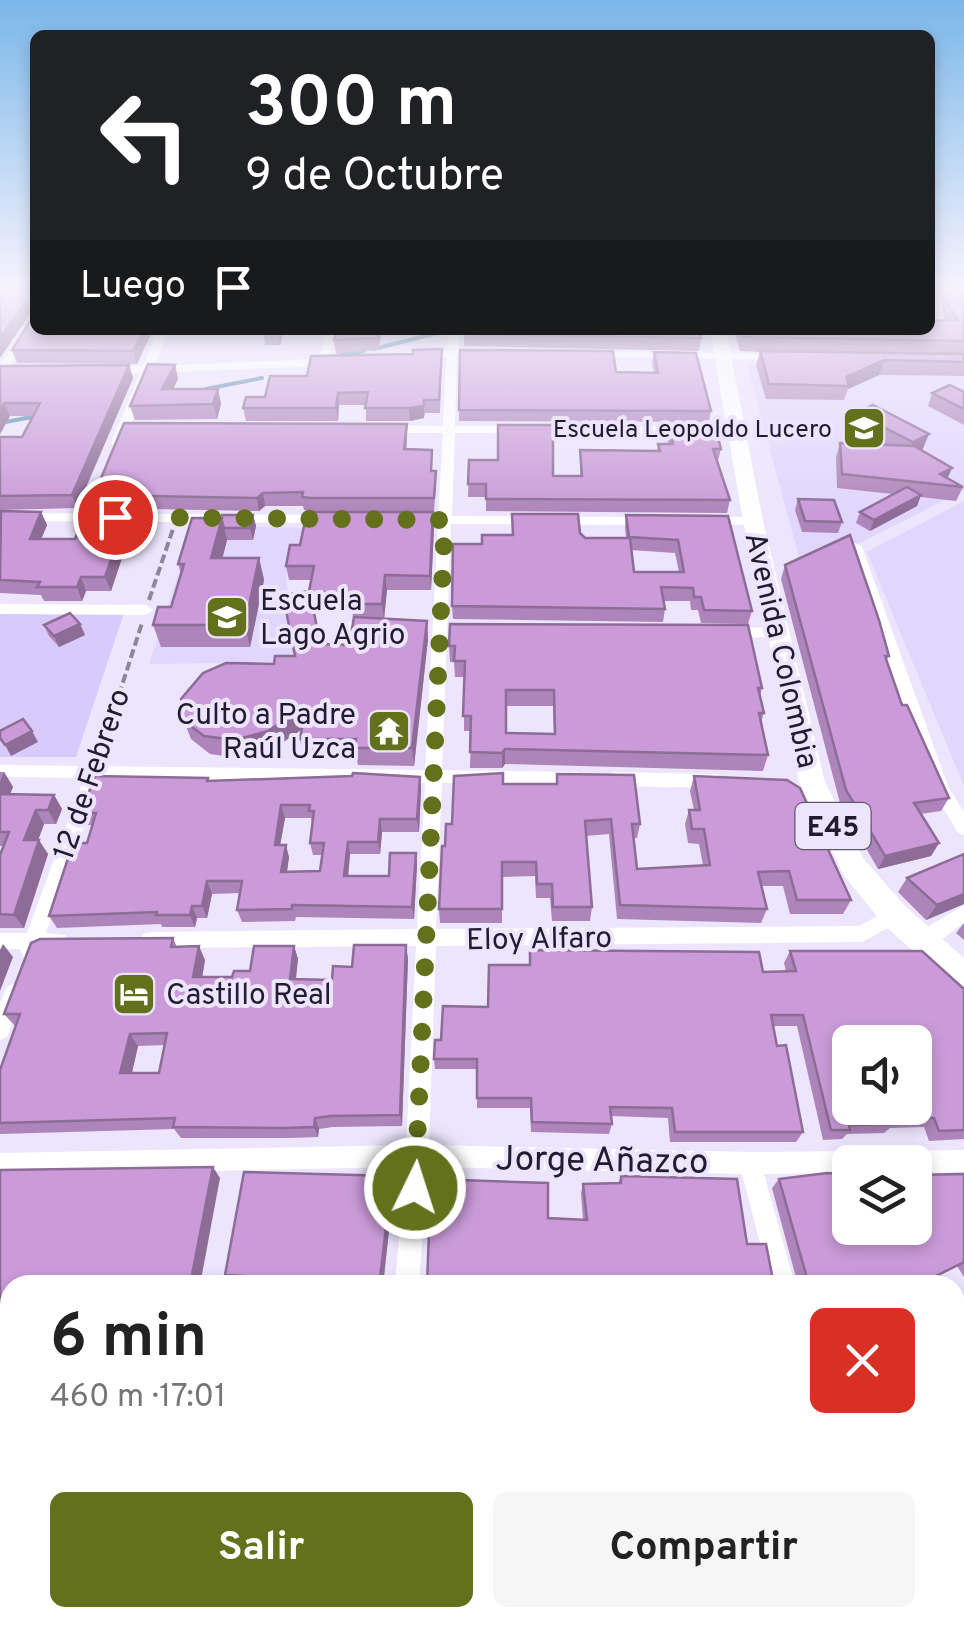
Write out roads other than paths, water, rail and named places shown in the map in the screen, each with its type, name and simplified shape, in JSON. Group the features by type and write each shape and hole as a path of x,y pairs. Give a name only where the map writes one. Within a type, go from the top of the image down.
{"main road":[{"name":"Avenida Colombia","path":"721,361 777,633 802,782 853,866 894,916 964,977"}],"street":[{"path":"108,464 150,361"},
{"path":"92,371 146,372 342,361"},
{"path":"408,1275 418,1156 452,361"},
{"path":"1,371 20,370"},
{"path":"123,428 142,428"},
{"path":"372,429 734,430"},
{"path":"84,517 92,499"},
{"path":"0,517 350,519"},
{"path":"426,520 657,521"},
{"path":"696,521 753,521"},
{"path":"855,547 940,787 964,828"},
{"path":"0,609 146,610"},
{"path":"342,628 402,628"},
{"path":"718,632 777,633"},
{"path":"0,772 733,781"},
{"name":"12 de Febrero","path":"0,1030 95,772"},
{"path":"921,941 964,913"},
{"name":"Eloy Alfaro","path":"131,940 862,934 894,916"},
{"path":"0,941 72,941"},
{"name":"Jorge Añazco","path":"0,1164 418,1156 750,1163 964,1162"},
{"path":"750,1163 780,1275"}],"waterway":[{"path":"206,389 262,378"},
{"path":"0,423 37,416"}],"place":[{"name":"Escuela Leopoldo Lucero","path":"864,428"},
{"name":"Escuela Lago Agrio","path":"227,617"},
{"name":"Culto a Padre Raúl Uzca","path":"389,731"},
{"name":"Castillo Real","path":"134,994"}]}
